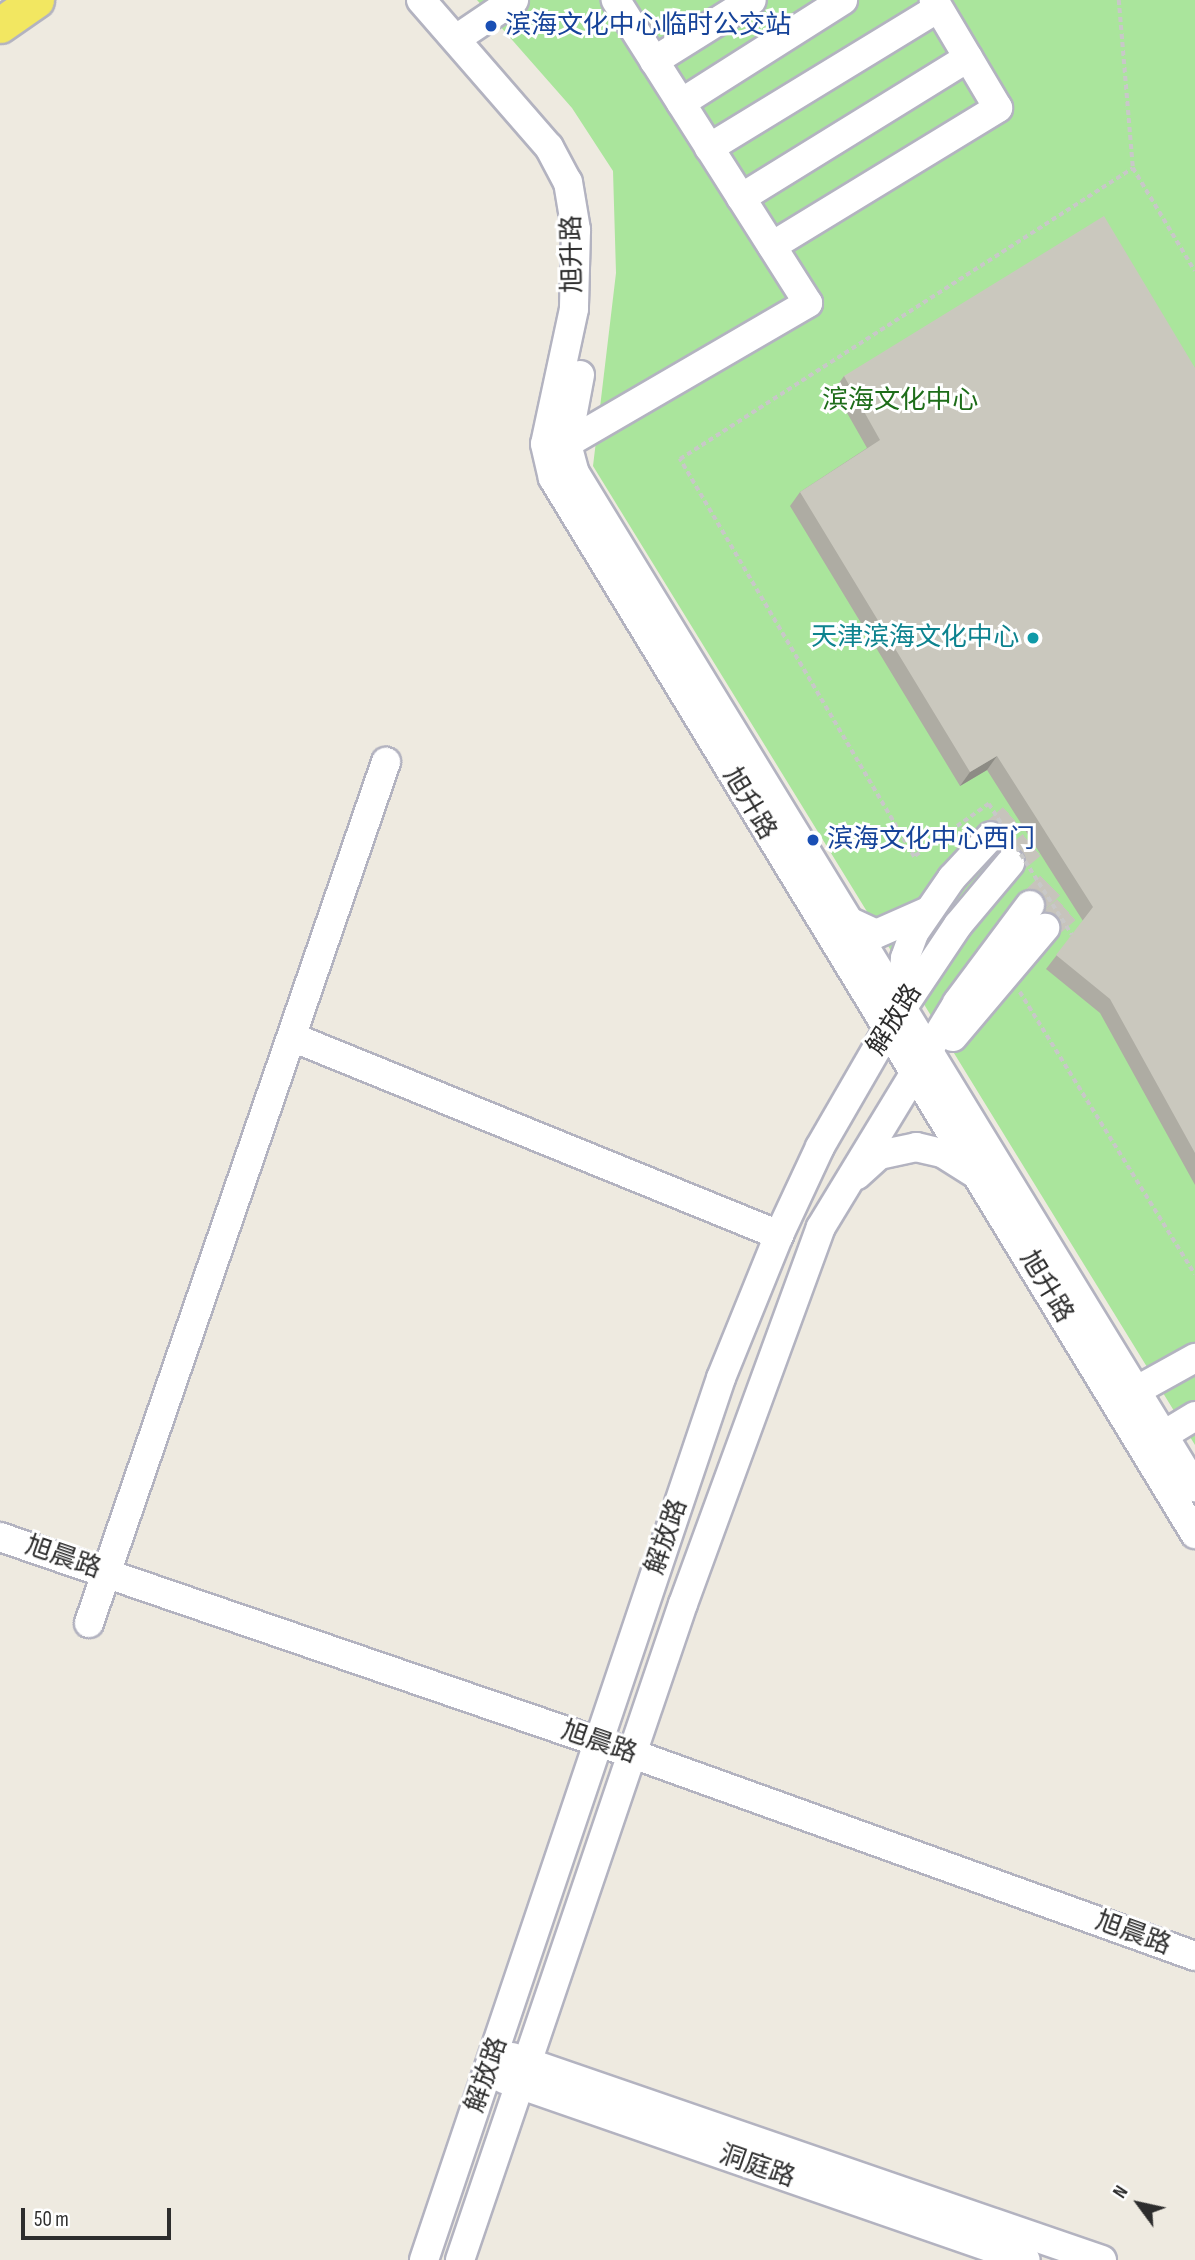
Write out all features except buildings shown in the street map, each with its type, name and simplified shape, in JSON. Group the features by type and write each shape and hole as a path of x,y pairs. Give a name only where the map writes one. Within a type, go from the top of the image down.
{"main road":[{"path":"0,24 36,0"}],"street":[{"name":"旭升路","path":"422,0 464,23 556,126 576,155 589,192 593,229 590,301 556,450 562,493 921,1060 1154,1441 1195,1534"},
{"path":"464,23 514,0"},
{"path":"654,61 752,0"},
{"path":"681,103 843,0"},
{"path":"556,450 808,303 654,61 625,3"},
{"path":"709,148 936,4 998,108 772,246"},
{"path":"741,198 968,58"},
{"name":"旭升路","path":"556,450 575,473 844,919 894,1020"},
{"path":"89,1623 386,762"},
{"path":"894,1020 905,958 926,912 991,836"},
{"name":"解放路","path":"424,2260 721,1378 779,1236 820,1147 894,1020 958,925 1010,863"},
{"path":"844,919 876,934 926,912"},
{"path":"921,1060 953,1036 1052,928"},
{"path":"292,1037 779,1236"},
{"name":"旭升路","path":"921,1060 981,1180 1126,1396"},
{"name":"解放路","path":"460,2260 779,1333 821,1227 921,1060"},
{"path":"841,1192 870,1161 903,1147 942,1153 981,1180"},
{"path":"1126,1396 1195,1358"},
{"path":"1154,1441 1195,1416"},
{"name":"旭升路","path":"1154,1441 1195,1487"},
{"name":"旭晨路","path":"0,1537 633,1754 1195,1956"},
{"name":"洞庭路","path":"492,2063 1026,2260"},
{"path":"524,2073 1102,2260"}],"path":[{"path":"1119,0 1133,168 1195,271"},
{"path":"1052,928 989,804 914,857 680,459 1133,168"},
{"path":"1014,983 1195,1274"}],"green space":[{"name":"滨海文化中心","path":"477,0 1195,0 1195,1445 593,466 616,273 613,171 572,108"}],"tunnel":[{"path":"991,836 1043,791"},
{"path":"1010,863 1063,819"},
{"path":"1030,905 1083,854"},
{"path":"1045,928 1102,879"}],"place":[{"name":"滨海文化中心临时公交站","path":"491,26"},
{"name":"天津滨海文化中心","path":"1033,638"},
{"name":"滨海文化中心西门","path":"813,840"}]}
